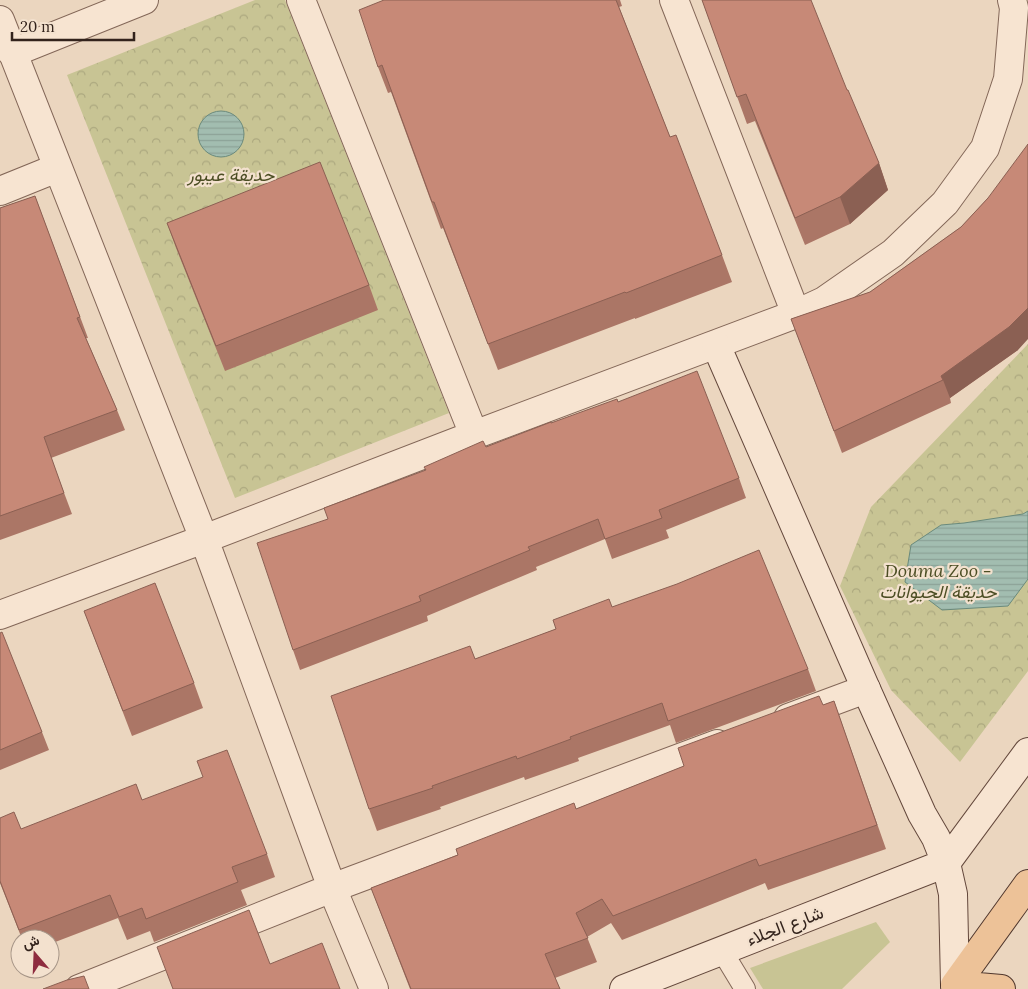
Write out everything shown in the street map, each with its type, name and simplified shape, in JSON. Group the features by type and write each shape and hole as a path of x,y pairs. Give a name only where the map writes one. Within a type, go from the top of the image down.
{"main road":[{"path":"956,987 1028,884"},
{"path":"956,987 1001,989"}],"street":[{"path":"12,53 144,0"},
{"path":"301,0 474,435"},
{"path":"674,0 796,314"},
{"path":"0,615 796,314 824,301 892,253 944,203 985,148 1008,79 1014,8 1012,0"},
{"path":"0,20 204,539 332,888 374,989"},
{"path":"0,190 57,168"},
{"path":"716,344 866,689 946,863 953,894 956,987"},
{"path":"765,727 866,689"},
{"path":"79,989 332,888 737,737"},
{"path":"946,863 1028,752"},
{"name":"شارع الجلاء","path":"628,988 946,863"}],"lane":[{"path":"722,951 745,989"}],"green space":[{"name":"حديقة عيبور","path":"255,0 285,0 449,413 235,498 67,75"},
{"name":"Douma Zoo - حديقة الحيوانات","path":"1028,344 1028,671 960,762 891,690 840,586 871,507"},
{"path":"876,922 890,942 842,989 763,989 750,968"}],"shaded area":[{"path":"221,111 234,115 240,121 244,134 240,147 234,153 221,157 208,153 202,147 198,134 202,121 208,115"},
{"path":"1028,511 1028,579 1008,606 942,610 905,582 911,545 941,525 1023,514"}],"building":[{"path":"384,0 616,0 670,137 676,135 722,255 488,344 434,202 432,202 382,65 378,67 359,10"},
{"path":"702,0 811,0 879,163 840,197 795,218 746,94 737,97"},
{"path":"1028,144 1028,308 1009,327 941,376 943,380 834,431 791,319 870,292 961,227 988,198"},
{"path":"320,162 369,285 216,346 167,223"},
{"path":"35,196 80,317 77,318 117,410 44,437 64,493 0,516 0,208"},
{"path":"697,371 739,478 659,510 662,518 605,539 598,519 528,547 530,550 419,596 421,601 293,650 257,543 328,519 324,508 426,470 424,467 483,441 486,447 617,399 618,402"},
{"path":"759,550 808,669 668,721 662,703 517,759 516,756 432,786 433,788 369,809 331,696 470,646 475,659 556,629 553,620 609,599 612,607 677,584"},
{"path":"155,583 194,683 123,711 84,611"},
{"path":"2,632 42,732 0,750 0,633"},
{"path":"819,696 823,705 834,701 877,825 759,866 756,859 613,916 602,899 576,913 588,938 545,954 560,989 411,989 371,888 458,855 456,849 574,803 576,809 684,766 678,748"},
{"path":"227,750 267,854 232,867 238,882 146,919 142,908 119,917 110,895 19,929 0,881 0,818 14,812 21,829 136,784 142,800 203,777 197,761"},
{"path":"249,910 270,964 322,943 340,989 173,989 157,947"},
{"path":"84,976 89,989 43,989 67,980"}]}
